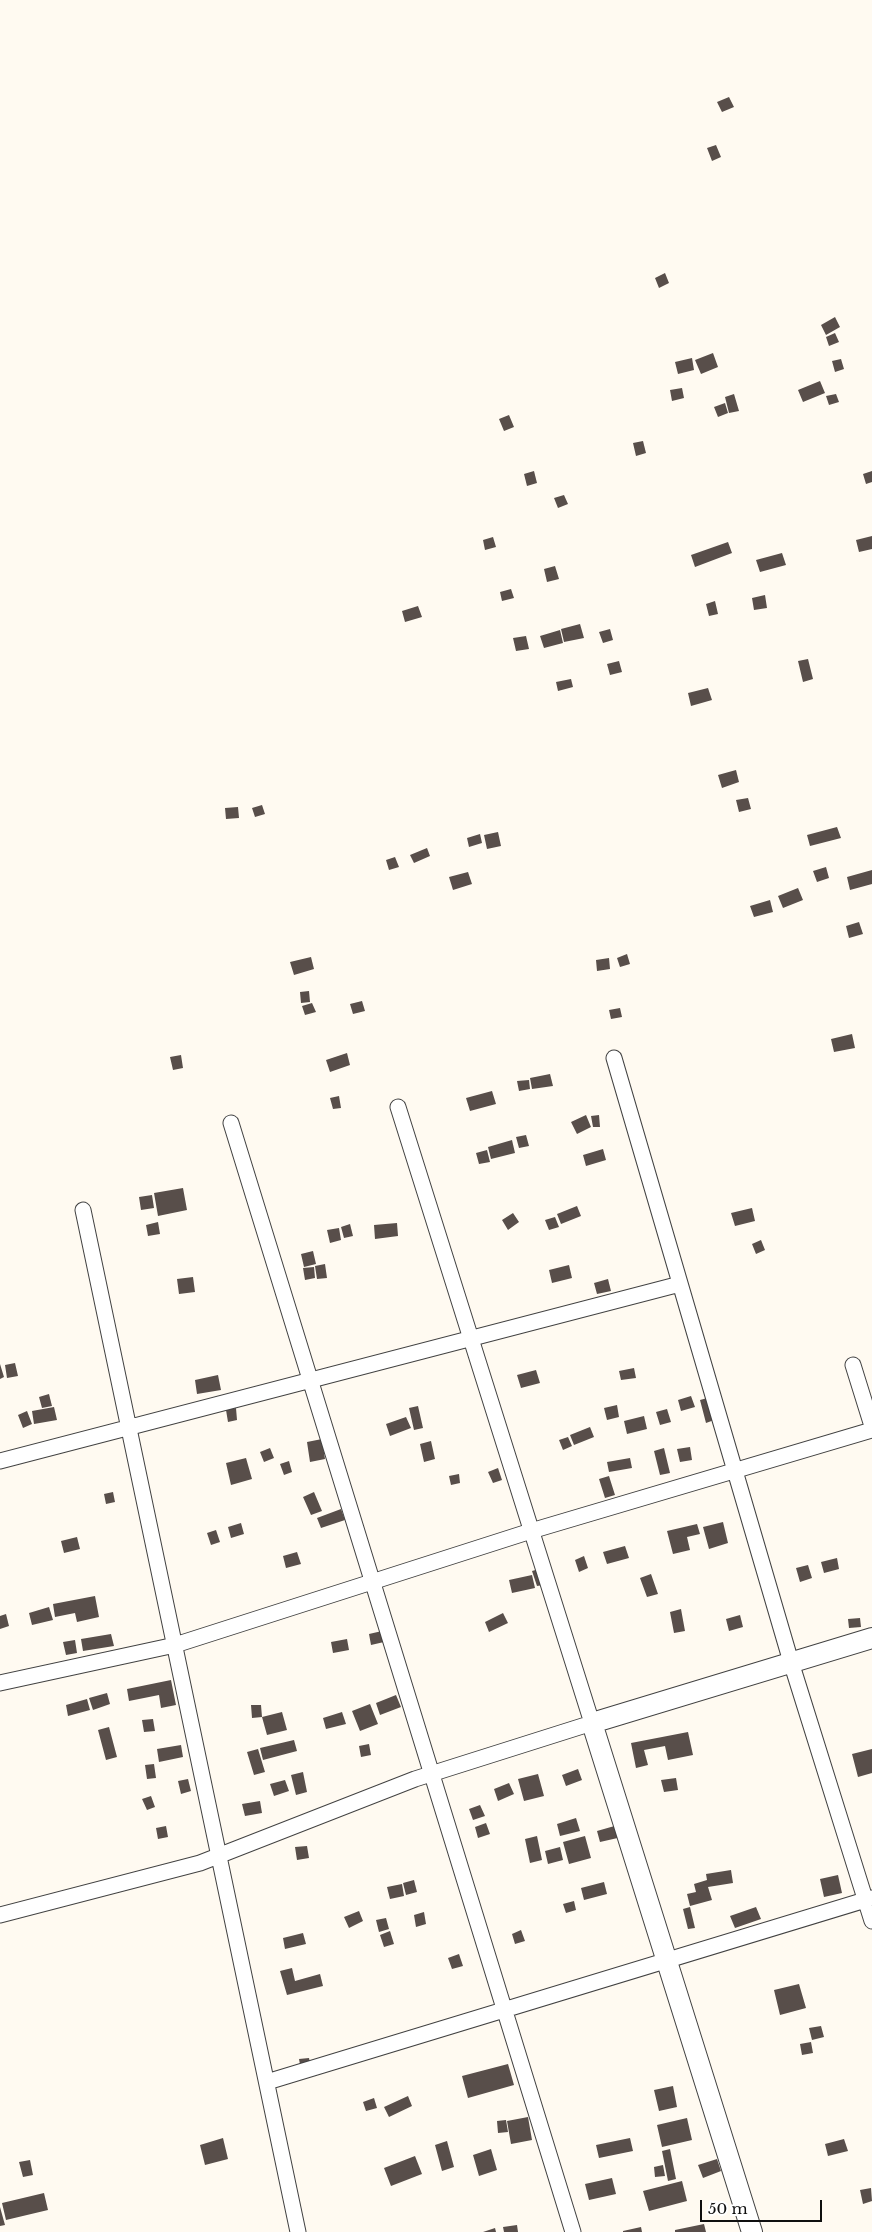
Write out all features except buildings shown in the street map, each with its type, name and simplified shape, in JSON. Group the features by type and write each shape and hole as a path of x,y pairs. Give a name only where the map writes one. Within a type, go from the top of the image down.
{"street":[{"path":"614,1058 791,1662 869,1899 872,1921"},
{"path":"398,1107 752,2232"},
{"path":"231,1123 573,2232"},
{"path":"83,1210 298,2232"},
{"path":"0,1461 680,1284"},
{"path":"853,1365 872,1426"},
{"path":"0,1682 175,1645 531,1531 872,1430"},
{"path":"0,1915 200,1862 431,1774 872,1638"},
{"path":"267,2082 869,1899"}]}
